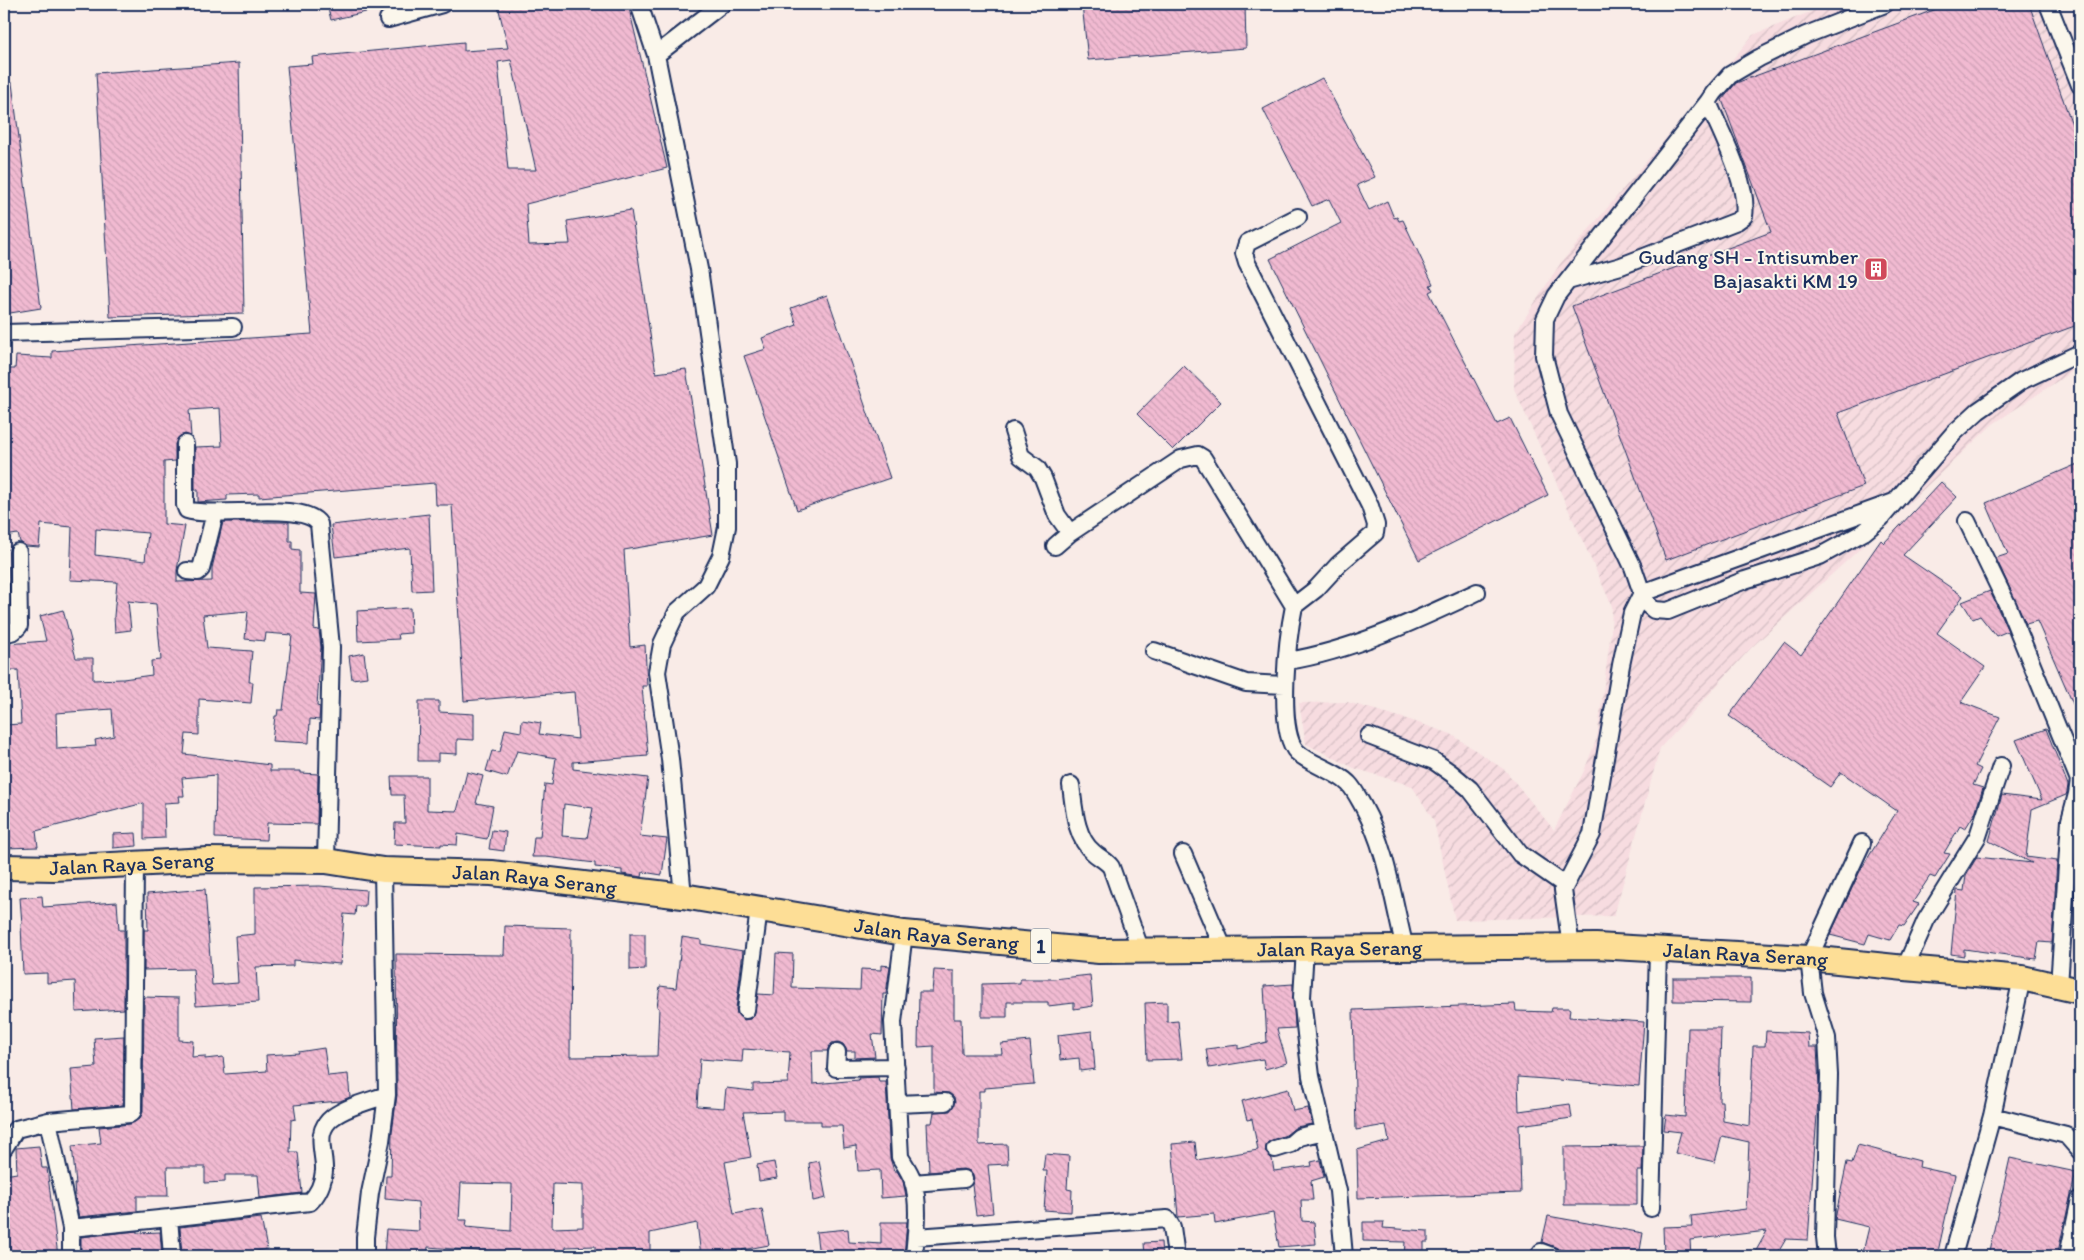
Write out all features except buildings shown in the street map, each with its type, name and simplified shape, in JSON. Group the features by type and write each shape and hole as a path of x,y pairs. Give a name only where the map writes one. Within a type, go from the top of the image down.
{"highway":[{"name":"Jalan Raya Serang","path":"4,867 54,868 208,860 326,862 383,870 492,873 683,896 904,933 1099,951 1596,946 1808,958 2022,978 2070,989"}],"street":[{"path":"388,19 442,4"},
{"path":"640,4 656,55 699,269 728,464 727,527 721,556 706,586 677,612 662,644 657,672 670,759 683,896"},
{"path":"656,55 722,4"},
{"path":"1884,4 1806,34 1730,75 1568,280 1556,296 1545,319 1544,356 1559,414 1633,567 1648,605 1654,610 1668,611 1745,580 1820,556 1864,532 1881,518 1954,433 1978,411 2021,381 2080,352"},
{"path":"2048,4 2080,85"},
{"path":"1568,280 1621,266 1737,221 1744,216 1746,205 1743,189 1708,102"},
{"path":"1298,217 1247,243 1244,253 1247,263 1370,506 1376,525 1375,533 1368,541 1339,564 1316,589 1294,606 1289,627 1285,685 1284,704 1287,727 1296,751 1348,783 1364,808 1381,852 1405,948"},
{"path":"4,333 233,327"},
{"path":"1013,431 1021,456 1037,468 1043,478 1057,515 1070,533"},
{"path":"184,444 186,508 193,512 262,511 304,515 314,518 319,524 331,646 326,862"},
{"path":"1055,546 1070,533 1181,458 1198,455 1203,458 1294,606"},
{"path":"1564,888 1592,834 1621,665 1632,613 1642,593 1896,502"},
{"path":"187,571 198,572 201,569 215,512"},
{"path":"1967,521 2008,606 2079,780 2068,832 2070,989"},
{"path":"4,634 14,631 18,626 18,552"},
{"path":"1288,661 1316,656 1370,637 1426,616 1477,592"},
{"path":"1154,651 1246,683 1285,685"},
{"path":"1369,736 1434,761 1451,772 1470,789 1520,854 1558,879 1564,888 1571,947"},
{"path":"1905,968 1926,920 1978,836 2001,766"},
{"path":"1071,785 1081,834 1093,852 1111,866 1141,951"},
{"path":"1827,1256 1825,1237 1829,1075 1827,1038 1813,993 1808,958 1862,843"},
{"path":"1183,854 1224,950"},
{"path":"4,1148 16,1128 48,1121 130,1114 133,1111 135,863"},
{"path":"365,1256 365,1237 370,1193 381,1141 387,1095 383,870"},
{"path":"746,1010 760,909"},
{"path":"904,933 893,1022 900,1157 908,1168 913,1183 916,1236 914,1256"},
{"path":"1305,949 1302,997 1311,1076 1338,1192 1344,1256"},
{"path":"1651,1208 1658,951"},
{"path":"1953,1256 1992,1116 2022,978"},
{"path":"837,1052 836,1068 896,1067"},
{"path":"71,1228 310,1202 320,1188 323,1178 321,1136 328,1123 340,1112 387,1095"},
{"path":"897,1104 945,1102"},
{"path":"1992,1116 2066,1135 2080,1152"},
{"path":"48,1121 71,1228 71,1256"},
{"path":"1275,1149 1291,1144 1299,1137 1324,1131"},
{"path":"913,1183 964,1179"},
{"path":"2068,1256 2080,1200"},
{"path":"169,1218 172,1256"},
{"path":"916,1236 1167,1219 1172,1227 1176,1256"}],"shaded area":[{"path":"1830,4 2055,4 2080,69 2080,366 1993,424 1751,648 1660,748 1614,916 1455,920 1434,821 1412,786 1354,768 1306,744 1299,703 1347,702 1451,734 1505,770 1554,830 1584,771 1597,738 1611,631 1612,606 1514,389 1515,333 1560,264 1753,35"}],"place":[{"name":"Gudang SH - Intisumber Bajasakti KM 19","path":"1876,269"}]}
